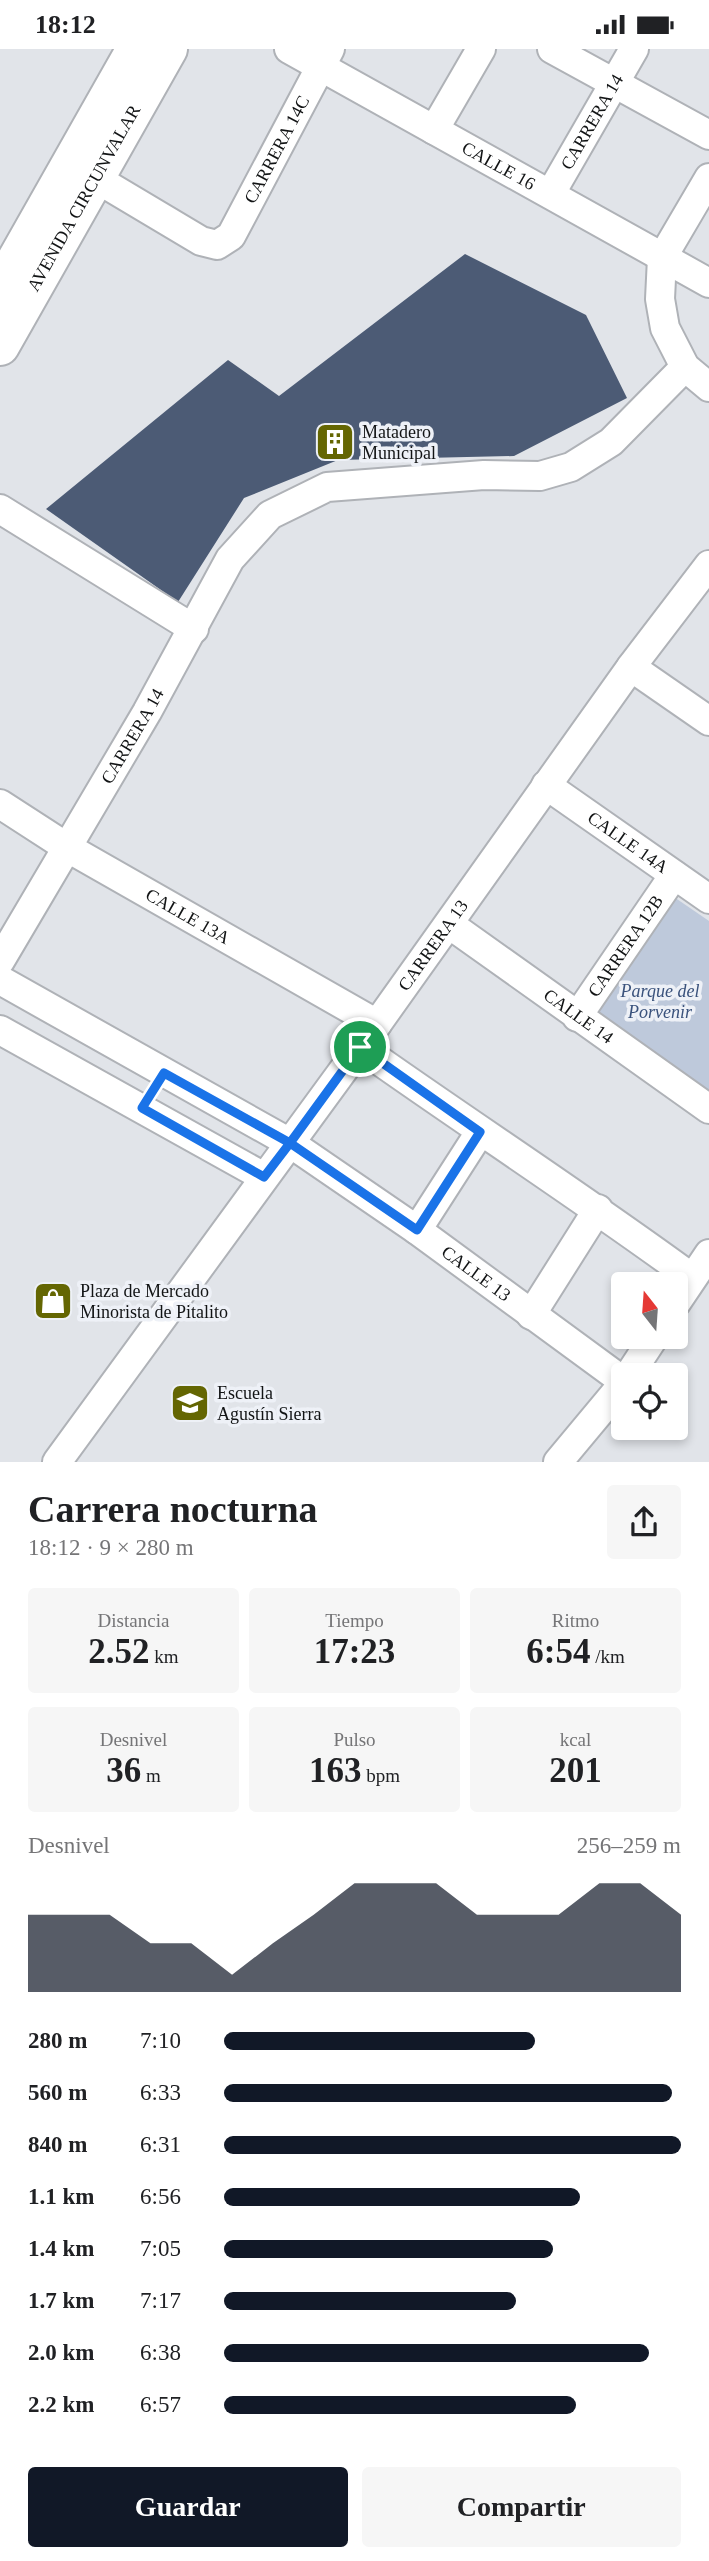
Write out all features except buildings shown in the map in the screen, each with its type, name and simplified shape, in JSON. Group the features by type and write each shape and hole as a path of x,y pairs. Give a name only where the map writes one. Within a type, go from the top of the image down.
{"highway":[{"name":"AVENIDA CIRCUNVALAR","path":"0,289 136,49"},
{"name":"AVENIDA CIRCUNVALAR","path":"0,346 97,179 167,49"}],"street":[{"name":"CALLE 16","path":"289,49 325,59 434,130 709,283"},
{"path":"434,130 481,49"},
{"path":"552,49 709,135"},
{"name":"CARRERA 14","path":"551,193 634,49"},
{"name":"CARRERA 14C","path":"97,179 201,241 217,245 230,236 325,59"},
{"path":"709,178 662,258 660,299 665,328 685,367 709,387"},
{"name":"CARRERA 14","path":"0,961 194,629 230,559 270,515 327,487 484,475 540,476 571,467 611,442 685,367"},
{"path":"0,509 194,629"},
{"name":"CARRERA 13","path":"57,1462 264,1177 300,1149 360,1047 631,667 709,565"},
{"path":"631,667 709,721"},
{"name":"CALLE 14A","path":"546,785 709,899"},
{"name":"CALLE 13A","path":"0,804 68,848 377,1024"},
{"name":"CARRERA 12B","path":"578,1017 674,875"},
{"name":"CALLE 14","path":"449,924 709,1109"},
{"name":"CALLE 13","path":"0,980 300,1149 417,1230 611,1373"},
{"path":"0,1030 264,1177"},
{"path":"360,1047 480,1132 598,1209 692,1278"},
{"path":"142,1108 164,1073"},
{"path":"417,1230 480,1132"},
{"path":"531,1315 598,1209"},
{"path":"688,1284 709,1254"},
{"path":"558,1462 611,1397"}],"green space":[{"name":"Parque del Porvenir","path":"671,895 709,921 709,1093 595,1014"}],"place":[{"name":"Matadero Municipal","path":"335,442"},
{"name":"Plaza de Mercado Minorista de Pitalito","path":"53,1301"},
{"name":"Escuela Agustín Sierra","path":"190,1403"}],"route":[{"path":"360,1047 290,1143 164,1073 142,1108 264,1177 290,1143 417,1230 480,1132 360,1047"}]}
